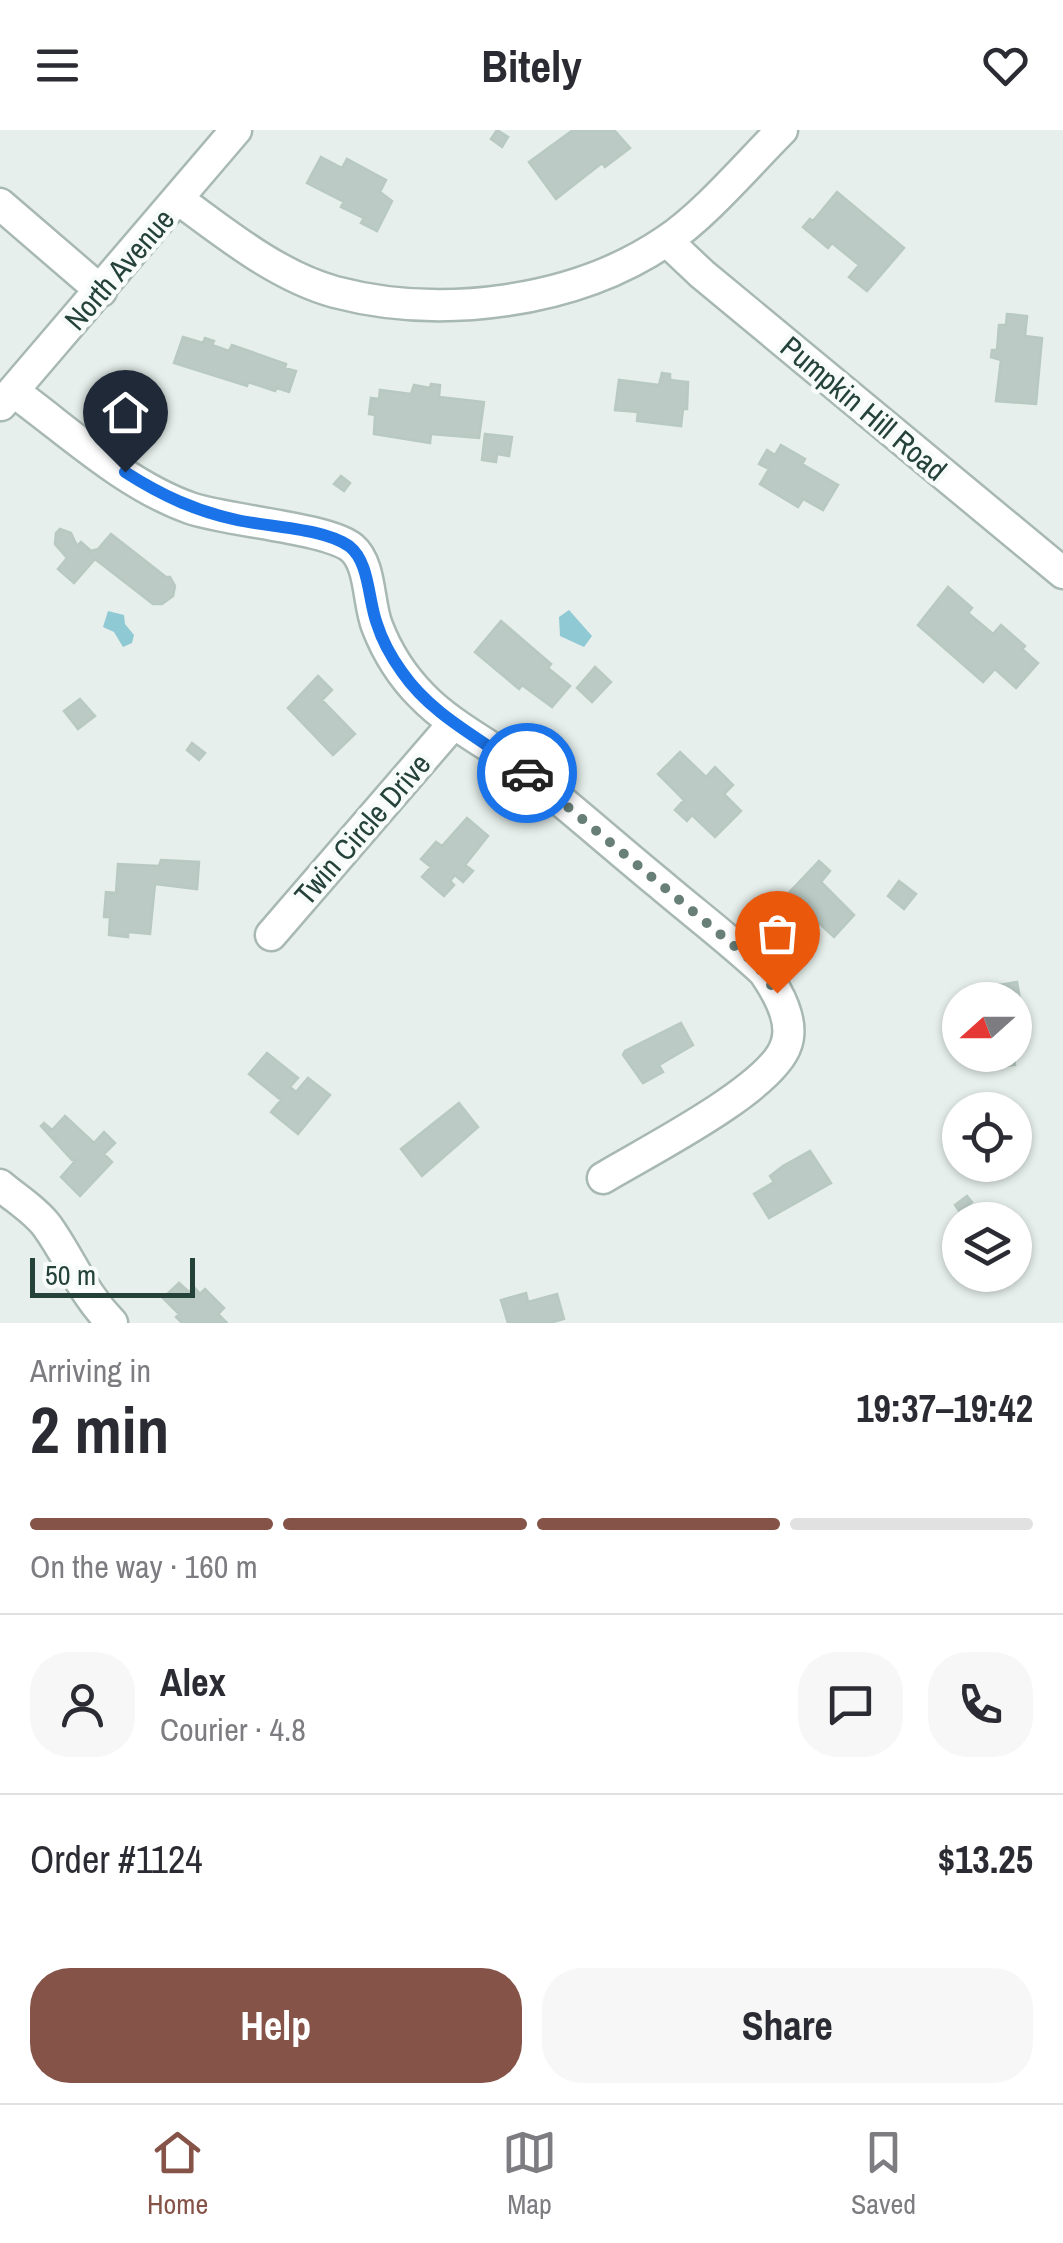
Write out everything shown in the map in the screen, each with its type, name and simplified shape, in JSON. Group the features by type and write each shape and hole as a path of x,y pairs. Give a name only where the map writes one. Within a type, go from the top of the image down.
{"street":[{"name":"North Avenue","path":"6,399 236,130"},
{"path":"178,199 264,260 333,291 433,306 486,303 563,287 610,270 668,240 782,130"},
{"path":"0,204 101,290"},
{"name":"Pumpkin Hill Road","path":"668,240 702,274 1063,573"},
{"path":"6,399 167,498 192,509 328,537 352,548 361,561 378,627 399,669 424,698 453,724 524,771 756,964 771,982 788,1028 786,1047 768,1070 721,1107 603,1178"},
{"name":"Twin Circle Drive","path":"271,935 453,724"},
{"path":"0,1185 44,1222 87,1296 112,1323"}],"water":[{"path":"569,610 592,636 584,647 560,636 559,617"},
{"path":"108,611 124,615 125,624 134,635 132,643 123,647 114,632 103,627"}],"building":[{"path":"497,130 508,137 502,147 491,139"},
{"path":"573,130 614,130 630,148 605,167 602,163 556,199 529,162"},
{"path":"321,157 342,168 347,159 386,180 380,192 392,201 377,231 361,223 364,218 341,207 344,202 307,183"},
{"path":"837,192 904,248 867,291 849,277 859,265 832,243 828,248 803,227"},
{"path":"1007,314 1027,316 1025,336 1042,338 1036,404 996,401 1001,360 991,357 992,350 997,350 999,325 1006,325"},
{"path":"183,337 203,343 205,338 229,351 232,345 286,364 285,368 296,371 289,392 248,382 247,386 174,363"},
{"path":"662,373 670,374 670,380 688,382 687,409 683,409 681,426 637,421 638,412 615,410 619,380 659,385"},
{"path":"431,384 440,385 439,397 484,402 479,438 431,434 430,443 374,434 375,415 369,414 371,398 379,399 380,390 411,394 414,385 430,388"},
{"path":"485,434 512,437 509,456 497,454 496,462 482,460"},
{"path":"781,445 805,459 802,464 838,485 823,510 803,499 798,507 760,484 769,469 759,464 767,450 775,455"},
{"path":"341,476 350,483 344,491 334,484"},
{"path":"60,529 71,533 77,546 81,542 91,551 98,549 111,534 170,577 175,586 173,596 162,604 153,604 95,559 74,583 58,569 67,558 55,544"},
{"path":"948,587 972,608 968,613 993,634 1001,625 1038,663 1016,688 995,669 983,682 918,625"},
{"path":"501,621 570,686 552,707 522,685 519,689 475,652"},
{"path":"595,667 611,682 592,702 577,688"},
{"path":"318,676 332,690 322,700 355,734 333,755 288,708"},
{"path":"80,699 95,716 78,729 64,711"},
{"path":"192,743 205,753 199,760 187,750"},
{"path":"680,752 706,777 715,767 733,785 724,794 741,811 715,837 692,815 687,821 675,810 684,800 658,774"},
{"path":"467,818 488,836 465,865 473,871 463,882 455,875 450,881 454,885 444,896 422,877 431,867 421,859 436,842 442,846"},
{"path":"161,860 199,862 197,889 155,884 150,934 109,935 110,917 104,917 106,892 116,893 118,864 159,866"},
{"path":"819,861 830,871 821,882 854,915 834,937 805,910 801,914 784,898"},
{"path":"899,881 916,894 904,909 888,896"},
{"path":"681,1023 693,1045 659,1065 663,1072 643,1083 623,1055 625,1051"},
{"path":"267,1053 298,1078 290,1087 296,1092 308,1078 330,1095 298,1134 271,1112 281,1100 249,1074"},
{"path":"459,1103 478,1127 422,1176 401,1149"},
{"path":"65,1116 94,1143 104,1132 115,1143 104,1154 112,1162 80,1196 61,1177 76,1160 41,1126 44,1123 52,1130"},
{"path":"810,1151 831,1183 769,1218 754,1194 774,1182 770,1176 783,1166"},
{"path":"179,1283 189,1292 194,1287 200,1294 205,1289 224,1308 218,1314 227,1323 182,1323 176,1317 179,1314 163,1298"},
{"path":"526,1293 528,1302 557,1294 564,1319 508,1323 501,1300"}],"way so far":[{"path":"527,773 756,964 777,993"}],"route":[{"path":"125,472 192,509 328,537 352,548 364,568 378,627 399,669 453,724 527,773"}]}
